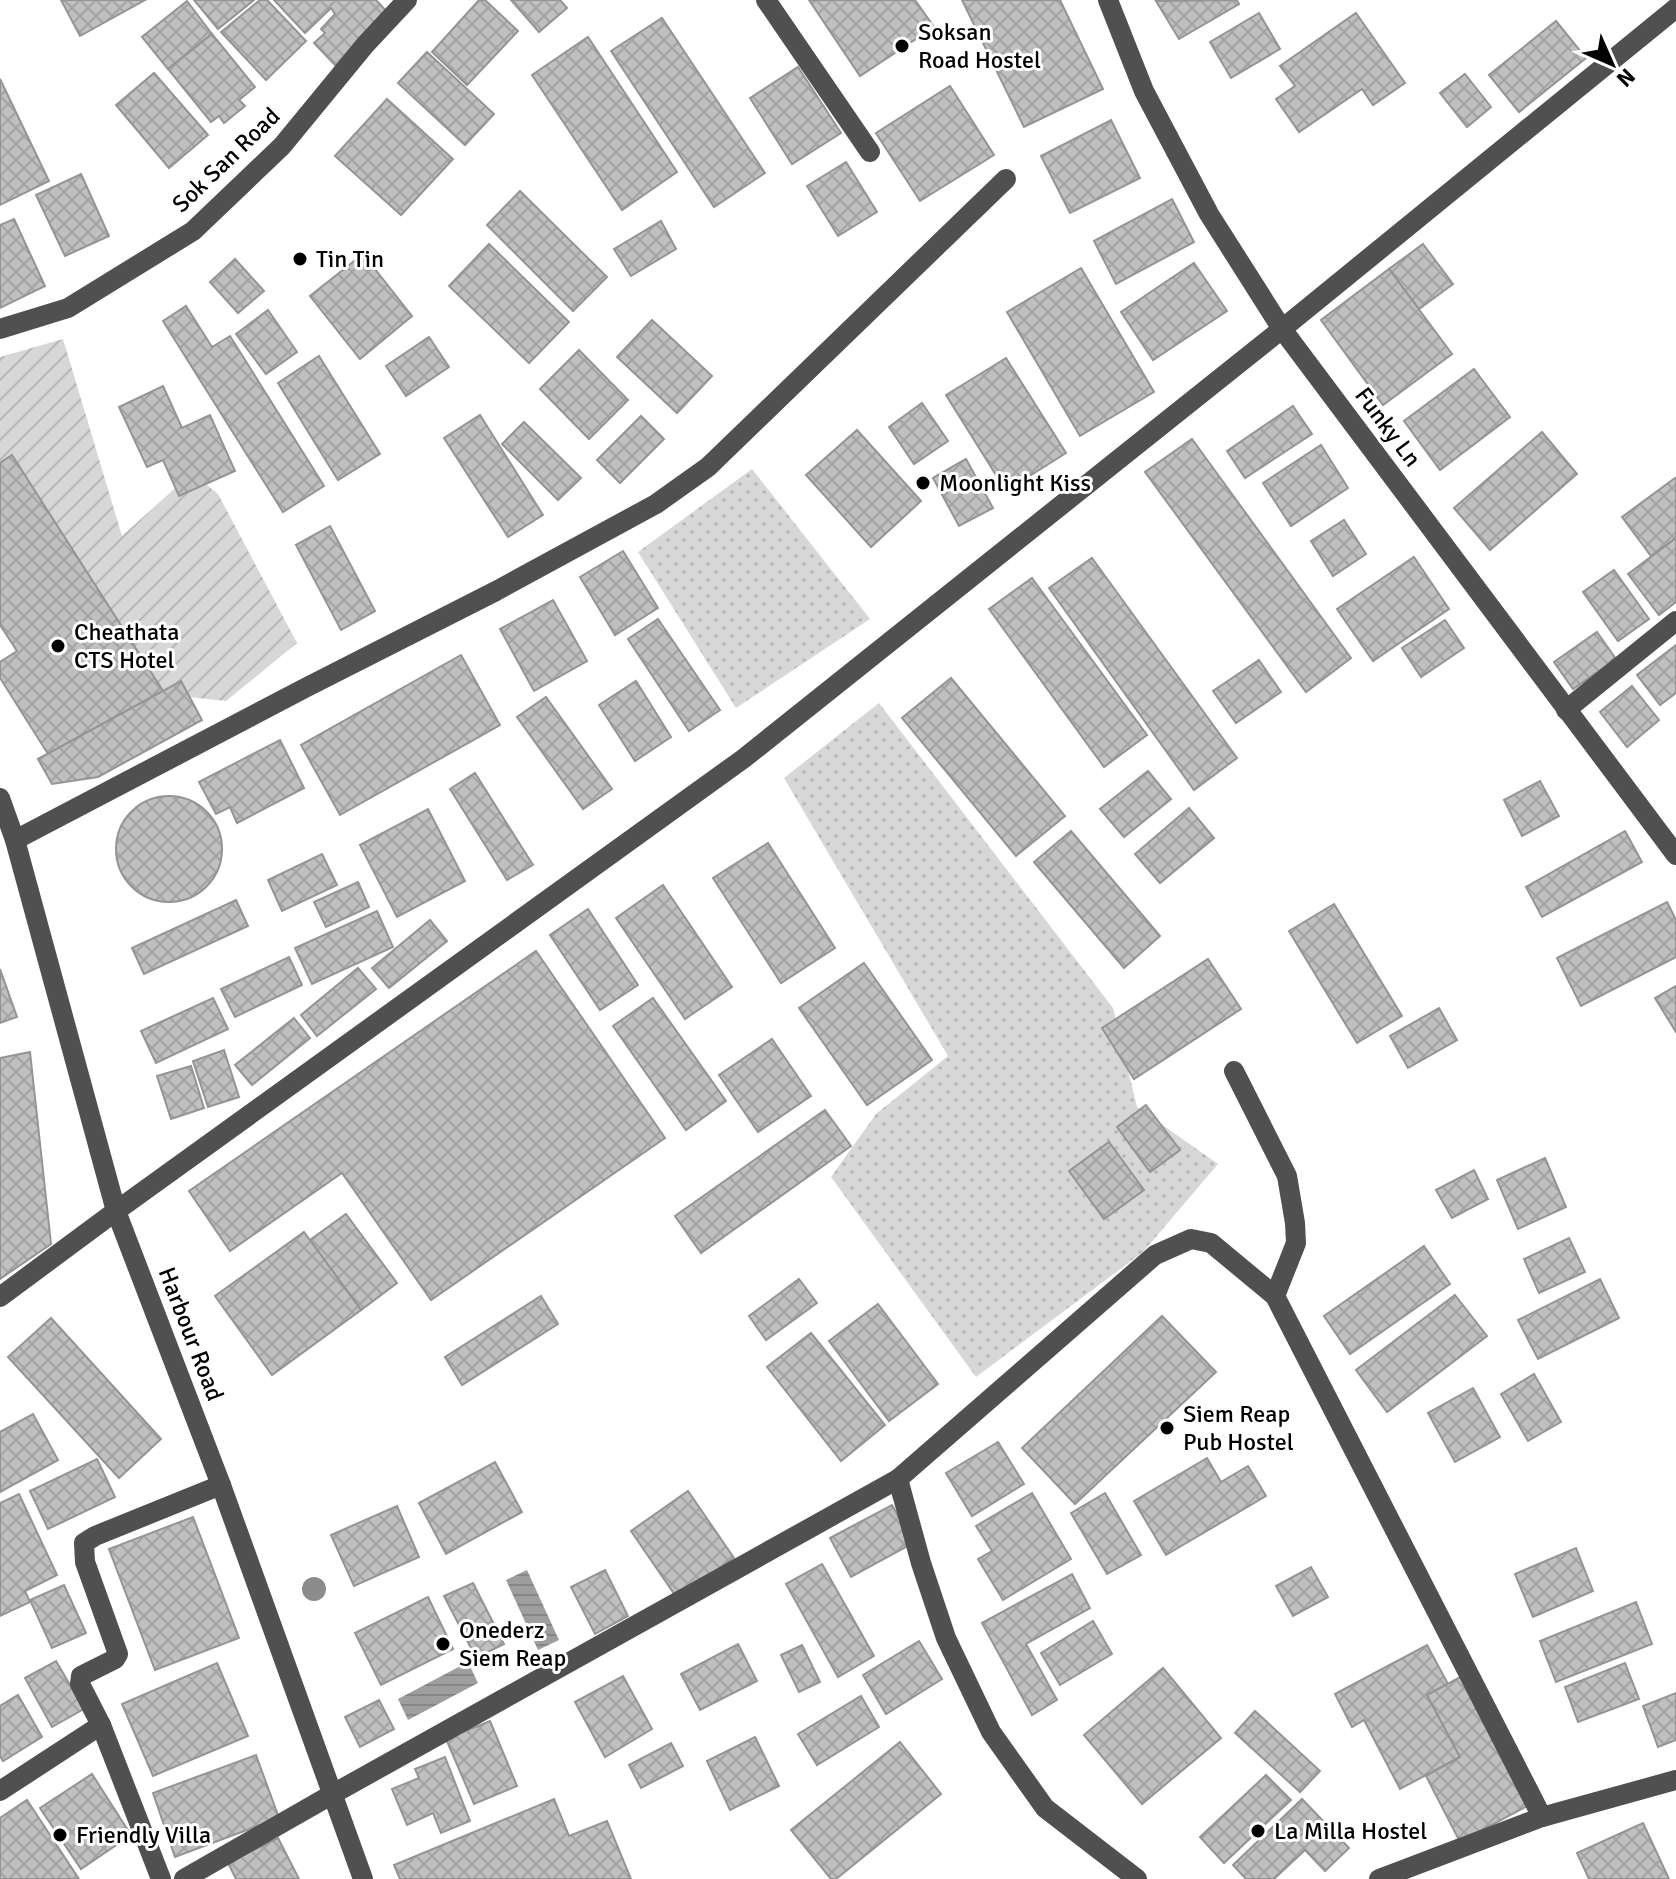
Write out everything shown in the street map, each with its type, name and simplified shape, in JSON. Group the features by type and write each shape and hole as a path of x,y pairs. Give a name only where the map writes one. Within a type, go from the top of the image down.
{"street":[{"name":"Sok San Road","path":"0,329 68,308 193,231 282,146 365,45 407,0"},
{"path":"766,0 870,152"},
{"name":"Funky Ln","path":"1108,0 1144,91 1209,214 1282,329 1676,855"},
{"path":"0,1297 743,759 1282,329 1676,8"},
{"path":"15,840 496,591 656,504 708,467 1006,179"},
{"path":"1566,710 1676,621"},
{"name":"Harbour Road","path":"0,798 15,840 116,1211 221,1485 363,1879"},
{"path":"1234,1071 1287,1176 1296,1243 1275,1296"},
{"path":"184,1879 898,1479 1155,1255 1191,1239 1211,1243 1275,1296 1542,1817"},
{"path":"898,1479 946,1638 991,1732 1045,1808 1137,1879"},
{"path":"161,1879 101,1725 80,1684 81,1676 115,1659 118,1654 85,1562 84,1543 221,1485"},
{"path":"0,1791 101,1725"},
{"path":"1379,1879 1542,1817 1676,1780"}],"shaded area":[{"path":"63,339 122,536 192,473 218,494 297,643 226,701 142,692 0,504 0,357"},
{"path":"752,469 870,619 736,708 638,552"},
{"path":"879,703 1113,1008 1137,1107 1218,1164 1143,1252 976,1377 831,1177 876,1114 948,1056 784,778"},
{"path":"527,1570 559,1640 538,1650 506,1580"},
{"path":"468,1662 478,1683 408,1720 398,1699"}],"building":[{"path":"61,0 145,0 80,36"},
{"path":"194,0 254,0 218,29"},
{"path":"260,0 267,0 306,41 266,80 221,32"},
{"path":"274,0 376,0 391,16 337,67 314,43 325,33 321,29 335,14 331,8 305,33"},
{"path":"479,0 485,0 518,31 467,85 432,52"},
{"path":"511,0 560,0 567,8 539,32"},
{"path":"809,0 915,0 934,27 860,76"},
{"path":"962,0 1060,0 1103,89 1024,127"},
{"path":"1237,0 1239,4 1179,39 1156,1"},
{"path":"187,1 212,34 168,69 142,37"},
{"path":"1259,13 1280,49 1231,78 1210,42"},
{"path":"1356,13 1405,83 1373,105 1362,89 1299,132 1276,99 1295,86 1280,66"},
{"path":"662,18 765,173 714,207 611,51"},
{"path":"1556,21 1586,58 1519,112 1489,75"},
{"path":"212,34 255,87 239,100 245,106 224,123 219,116 211,122 168,69"},
{"path":"588,37 677,172 622,210 532,75"},
{"path":"427,52 494,114 465,145 398,83"},
{"path":"798,67 841,133 792,164 750,98"},
{"path":"154,73 208,135 169,168 116,105"},
{"path":"1465,74 1491,107 1467,127 1440,93"},
{"path":"0,79 49,181 0,205"},
{"path":"950,86 994,155 920,201 876,133"},
{"path":"387,99 453,159 401,215 335,156"},
{"path":"1111,120 1140,178 1070,213 1041,156"},
{"path":"846,162 877,212 838,236 807,186"},
{"path":"81,174 109,236 65,256 36,195"},
{"path":"520,191 607,277 573,311 487,225"},
{"path":"1172,199 1194,242 1116,284 1094,241"},
{"path":"14,219 45,286 0,308 0,225"},
{"path":"661,221 676,249 631,276 614,249"},
{"path":"489,244 569,322 529,363 449,286"},
{"path":"1423,244 1453,284 1419,309 1389,269"},
{"path":"363,254 412,316 360,359 310,296"},
{"path":"235,259 264,291 238,313 210,282"},
{"path":"1194,263 1227,311 1153,360 1121,312"},
{"path":"1081,268 1154,392 1080,436 1007,312"},
{"path":"1389,269 1452,354 1383,405 1321,320"},
{"path":"186,306 212,347 230,336 324,486 283,512 163,321"},
{"path":"268,310 297,352 266,374 236,334"},
{"path":"652,320 712,376 677,413 617,357"},
{"path":"429,337 449,367 406,396 386,366"},
{"path":"579,350 628,400 589,439 540,389"},
{"path":"319,356 380,454 338,480 278,383"},
{"path":"1006,358 1066,453 1006,491 946,395"},
{"path":"1474,369 1510,417 1440,470 1404,421"},
{"path":"163,386 182,428 210,415 235,471 179,496 163,460 147,467 119,407"},
{"path":"922,403 948,441 914,464 889,427"},
{"path":"1293,406 1312,434 1245,478 1227,451"},
{"path":"480,415 543,515 508,537 444,438"},
{"path":"641,416 664,439 620,483 597,460"},
{"path":"524,422 581,478 558,500 502,444"},
{"path":"857,430 921,501 871,547 806,475"},
{"path":"1542,432 1577,474 1490,550 1454,508"},
{"path":"1192,439 1351,658 1306,692 1145,472"},
{"path":"1321,445 1348,488 1291,526 1263,483"},
{"path":"12,455 163,691 48,754 0,678 0,662 17,651 0,625 0,463"},
{"path":"966,459 993,508 959,526 933,478"},
{"path":"1675,478 1676,538 1651,556 1622,517"},
{"path":"1344,520 1366,554 1333,576 1311,541"},
{"path":"330,526 375,611 341,630 296,545"},
{"path":"1676,538 1676,602 1659,615 1628,574"},
{"path":"623,551 658,608 615,635 580,577"},
{"path":"1414,557 1449,609 1373,661 1337,609"},
{"path":"1092,558 1237,758 1194,790 1049,588"},
{"path":"1614,570 1649,619 1618,641 1583,592"},
{"path":"1032,578 1147,735 1104,767 989,609"},
{"path":"553,600 587,661 534,691 500,629"},
{"path":"658,619 720,710 689,731 628,639"},
{"path":"1445,620 1464,648 1421,677 1402,648"},
{"path":"1597,632 1616,659 1573,689 1554,662"},
{"path":"1676,645 1676,693 1660,705 1637,675"},
{"path":"461,655 500,725 340,815 301,745"},
{"path":"1259,660 1281,692 1236,723 1213,691"},
{"path":"951,678 1065,816 1016,856 902,718"},
{"path":"181,681 202,720 98,777 52,784 38,759"},
{"path":"636,681 671,737 635,761 599,705"},
{"path":"1632,686 1659,720 1627,747 1600,712"},
{"path":"546,697 612,789 583,809 517,717"},
{"path":"280,740 304,788 237,823 230,807 216,814 199,782"},
{"path":"1148,771 1171,799 1124,837 1100,809"},
{"path":"475,773 533,865 507,880 450,789"},
{"path":"1540,781 1559,816 1522,836 1504,800"},
{"path":"169,796 189,800 206,812 218,829 222,849 218,869 206,886 189,898 169,902 149,898 132,886 120,869 116,849 120,829 132,812 149,800"},
{"path":"1189,808 1214,838 1160,883 1135,854"},
{"path":"428,809 465,881 397,917 360,845"},
{"path":"1071,831 1160,936 1124,968 1034,862"},
{"path":"1625,831 1642,862 1542,917 1526,887"},
{"path":"768,843 835,948 781,983 713,878"},
{"path":"322,854 337,885 282,911 268,880"},
{"path":"358,882 369,907 326,927 314,902"},
{"path":"663,885 732,987 685,1019 616,918"},
{"path":"236,900 248,926 144,974 132,948"},
{"path":"1667,902 1676,920 1676,957 1581,1006 1557,958"},
{"path":"1334,904 1402,1016 1357,1043 1289,931"},
{"path":"588,909 638,985 600,1010 550,935"},
{"path":"377,911 393,947 312,984 295,948"},
{"path":"430,920 447,941 389,988 372,968"},
{"path":"536,951 665,1138 431,1300 342,1173 230,1251 189,1191"},
{"path":"289,957 302,985 235,1017 221,989"},
{"path":"1208,959 1241,1009 1134,1079 1102,1028"},
{"path":"864,963 932,1060 867,1105 799,1008"},
{"path":"358,968 376,989 317,1036 301,1015"},
{"path":"0,969 17,1017 0,1023"},
{"path":"1676,986 1676,1032 1655,998"},
{"path":"213,998 228,1029 156,1063 141,1031"},
{"path":"653,998 726,1101 686,1130 613,1026"},
{"path":"1439,1008 1457,1040 1408,1068 1390,1036"},
{"path":"294,1018 310,1038 252,1085 235,1065"},
{"path":"772,1039 811,1096 758,1132 719,1075"},
{"path":"224,1050 239,1097 208,1107 193,1061"},
{"path":"30,1052 51,1244 0,1279 0,1058"},
{"path":"191,1066 204,1108 171,1119 157,1076"},
{"path":"1146,1105 1180,1150 1150,1172 1117,1127"},
{"path":"825,1110 851,1146 701,1253 675,1216"},
{"path":"1109,1142 1144,1190 1104,1219 1069,1171"},
{"path":"1545,1158 1566,1207 1518,1229 1497,1180"},
{"path":"1474,1170 1488,1199 1452,1218 1436,1190"},
{"path":"346,1214 397,1283 361,1310 310,1240"},
{"path":"304,1232 361,1310 272,1375 215,1296"},
{"path":"1569,1238 1585,1272 1539,1293 1524,1259"},
{"path":"1424,1246 1450,1284 1350,1354 1324,1316"},
{"path":"799,1279 817,1303 766,1340 749,1316"},
{"path":"1600,1279 1619,1318 1538,1359 1518,1320"},
{"path":"1455,1295 1487,1336 1387,1412 1356,1370"},
{"path":"541,1296 558,1324 462,1385 445,1357"},
{"path":"878,1304 938,1384 889,1421 829,1341"},
{"path":"1162,1316 1216,1372 1075,1504 1022,1448"},
{"path":"51,1318 161,1439 119,1478 8,1357"},
{"path":"811,1333 885,1425 841,1461 767,1367"},
{"path":"1534,1374 1561,1422 1528,1441 1501,1394"},
{"path":"1473,1388 1500,1437 1455,1462 1428,1413"},
{"path":"33,1414 58,1460 0,1492 0,1432"},
{"path":"998,1442 1024,1484 972,1516 946,1473"},
{"path":"1207,1458 1221,1482 1248,1466 1266,1496 1166,1555 1134,1501"},
{"path":"97,1459 115,1497 48,1529 30,1491"},
{"path":"495,1462 522,1512 446,1554 419,1503"},
{"path":"688,1491 734,1558 677,1598 631,1531"},
{"path":"1032,1493 1071,1559 1003,1600 978,1559 992,1551 976,1526"},
{"path":"1105,1493 1141,1555 1107,1574 1071,1513"},
{"path":"19,1494 57,1575 25,1591 30,1602 0,1616 0,1503"},
{"path":"892,1505 913,1543 851,1577 830,1538"},
{"path":"397,1506 419,1557 354,1586 331,1535"},
{"path":"193,1517 239,1638 155,1670 109,1549"},
{"path":"1576,1548 1593,1591 1533,1617 1515,1574"},
{"path":"822,1564 874,1656 838,1677 786,1584"},
{"path":"1311,1567 1328,1597 1293,1616 1276,1586"},
{"path":"605,1570 628,1616 595,1634 571,1587"},
{"path":"1072,1574 1090,1608 1026,1644 1057,1700 1032,1715 982,1623"},
{"path":"473,1583 504,1644 476,1658 444,1596"},
{"path":"64,1585 86,1633 52,1648 30,1600"},
{"path":"428,1597 453,1649 381,1685 355,1633"},
{"path":"1636,1602 1652,1644 1556,1682 1540,1641"},
{"path":"1093,1621 1112,1654 1060,1685 1041,1653"},
{"path":"919,1641 942,1679 886,1714 863,1675"},
{"path":"738,1644 757,1681 700,1710 681,1674"},
{"path":"802,1645 820,1682 799,1692 781,1655"},
{"path":"1427,1645 1448,1684 1427,1695 1460,1757 1400,1789 1364,1720 1352,1727 1335,1694"},
{"path":"56,1661 84,1709 52,1727 25,1678"},
{"path":"217,1663 248,1736 153,1776 122,1704"},
{"path":"1625,1663 1639,1699 1578,1722 1565,1687"},
{"path":"1163,1668 1221,1738 1142,1804 1084,1735"},
{"path":"623,1676 652,1729 605,1757 575,1702"},
{"path":"1462,1676 1529,1805 1460,1842 1426,1776 1460,1757 1427,1695"},
{"path":"1676,1693 1676,1740 1658,1747 1643,1706"},
{"path":"18,1695 42,1737 3,1761 0,1756 0,1706"},
{"path":"861,1696 879,1727 817,1765 798,1734"},
{"path":"379,1700 394,1729 360,1747 345,1717"},
{"path":"1255,1711 1320,1771 1300,1792 1235,1733"},
{"path":"490,1721 517,1786 474,1804 446,1739"},
{"path":"755,1737 779,1786 730,1810 707,1761"},
{"path":"900,1742 941,1794 836,1879 831,1879 791,1830"},
{"path":"671,1743 683,1766 641,1788 629,1765"},
{"path":"256,1755 279,1818 175,1857 153,1793"},
{"path":"445,1757 470,1821 441,1833 433,1813 407,1825 392,1789 419,1778 415,1769"},
{"path":"92,1774 131,1835 81,1869 40,1808"},
{"path":"1266,1775 1291,1800 1224,1863 1200,1837"},
{"path":"554,1799 569,1836 607,1821 631,1879 400,1879 394,1865"},
{"path":"1302,1799 1349,1848 1325,1871 1305,1850 1274,1879 1246,1879 1233,1865"},
{"path":"27,1800 79,1879 0,1879 0,1818"},
{"path":"1643,1823 1669,1879 1589,1879 1577,1853"},
{"path":"278,1838 299,1879 236,1879 228,1863"}],"place":[{"name":"Soksan Road Hostel","path":"902,46"},
{"name":"Tin Tin","path":"300,259"},
{"name":"Moonlight Kiss","path":"923,483"},
{"name":"Cheathata CTS Hotel","path":"58,646"},
{"name":"Siem Reap Pub Hostel","path":"1167,1428"},
{"name":"Onederz Siem Reap","path":"443,1644"},
{"name":"La Milla Hostel","path":"1258,1831"},
{"name":"Friendly Villa","path":"60,1835"}]}
